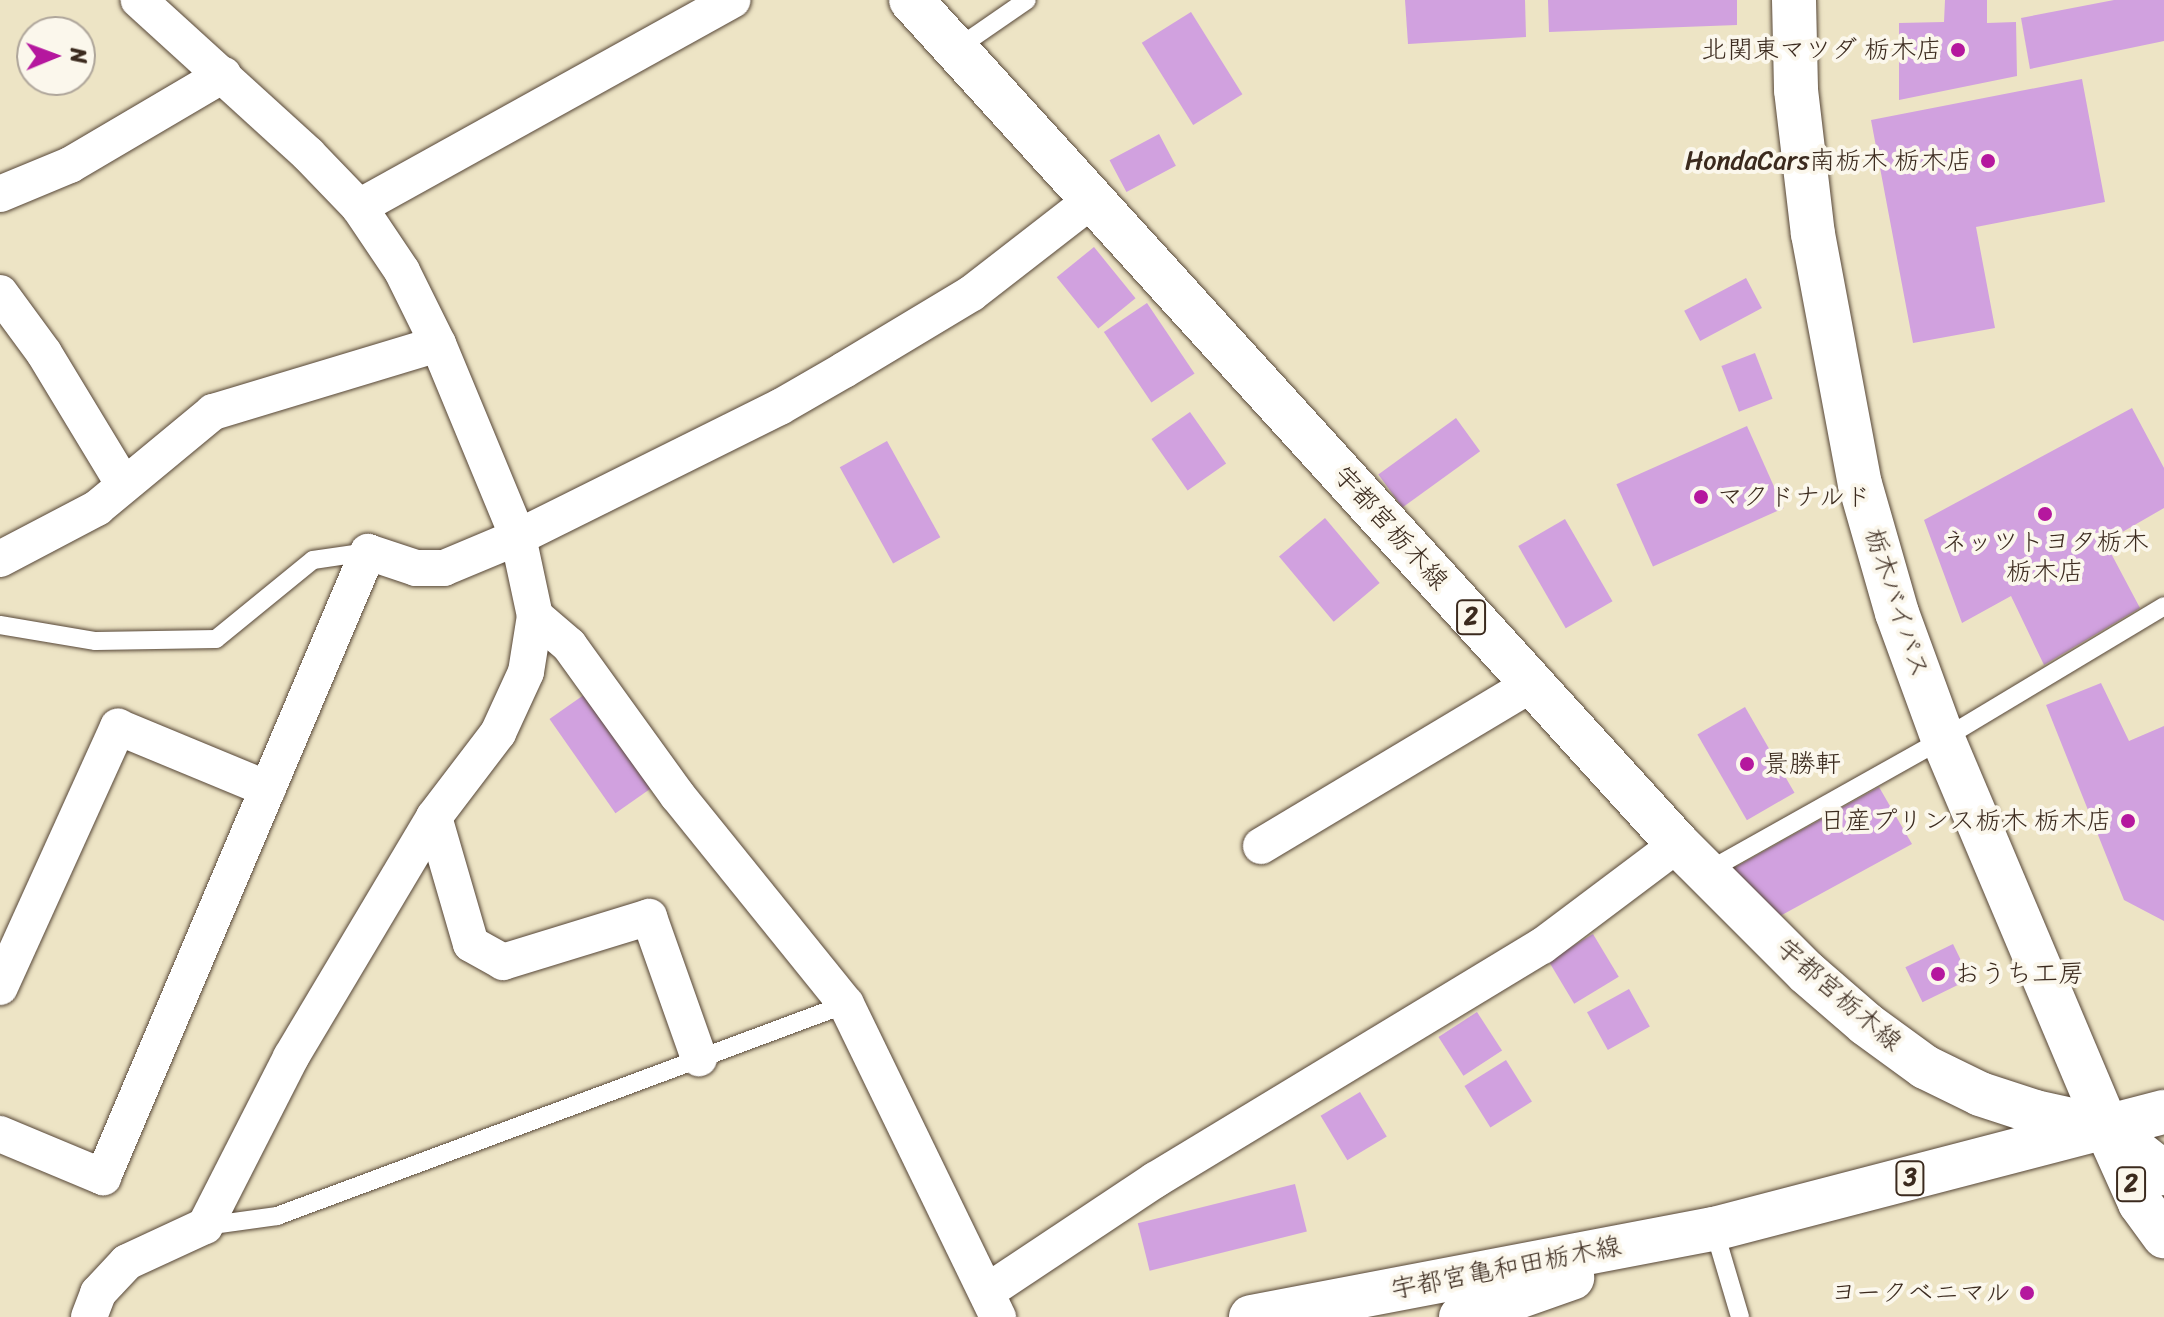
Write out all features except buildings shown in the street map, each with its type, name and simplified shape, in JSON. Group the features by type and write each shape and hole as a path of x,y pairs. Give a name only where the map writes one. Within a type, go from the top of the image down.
{"main road":[{"name":"宇都宮栃木線","path":"911,0 1692,858 1806,972 1866,1024 1925,1067 1980,1094 2035,1112 2107,1128 2164,1173"},
{"name":"栃木バイパス","path":"1794,0 1796,90 1813,234 1840,392 1860,484 1897,613 1943,739 2107,1128"},
{"name":"3","path":"2107,1128 2164,1112"},
{"name":"宇都宮亀和田栃木線","path":"1251,1317 1382,1305 1714,1229 2107,1128"},
{"name":"2","path":"2107,1128 2140,1203 2164,1236"},
{"name":"宇都宮亀和田栃木線","path":"1461,1317 1714,1229"}],"street":[{"path":"89,1317 98,1293 127,1262 205,1226 291,1057 434,817 498,733 526,672 535,616 518,537 438,344 402,271 359,207 223,75 139,0"},
{"path":"359,207 732,0"},
{"path":"0,194 70,165 223,75"},
{"path":"0,1134 103,1177 368,552 416,568 444,568 518,537 780,407 844,370 972,293 1092,200"},
{"path":"0,293 44,353 124,485"},
{"path":"0,559 97,508 213,412 438,344"},
{"path":"535,616 569,645 678,796 846,1004 993,1304 1155,1180 1692,858"},
{"path":"1261,846 1532,684"},
{"path":"0,987 118,727 268,789"},
{"path":"434,817 471,944 503,962 649,917 699,1058"}],"lane":[{"path":"956,49 1027,0"},
{"path":"0,625 96,641 216,639 313,560 368,552"},
{"path":"1692,858 1943,739 2164,606"},
{"path":"205,1226 277,1216 846,1004"},
{"path":"1714,1229 1740,1317"}],"place":[{"name":"北関東マツダ 栃木店","path":"1958,50"},
{"name":"HondaCars南栃木 栃木店","path":"1988,161"},
{"name":"マクドナルド","path":"1701,497"},
{"name":"ネッツトヨタ栃木 栃木店","path":"2045,514"},
{"name":"景勝軒","path":"1747,764"},
{"name":"日産プリンス栃木 栃木店","path":"2128,821"},
{"name":"おうち工房","path":"1938,974"},
{"name":"ヨークベニマル","path":"2027,1293"}]}
